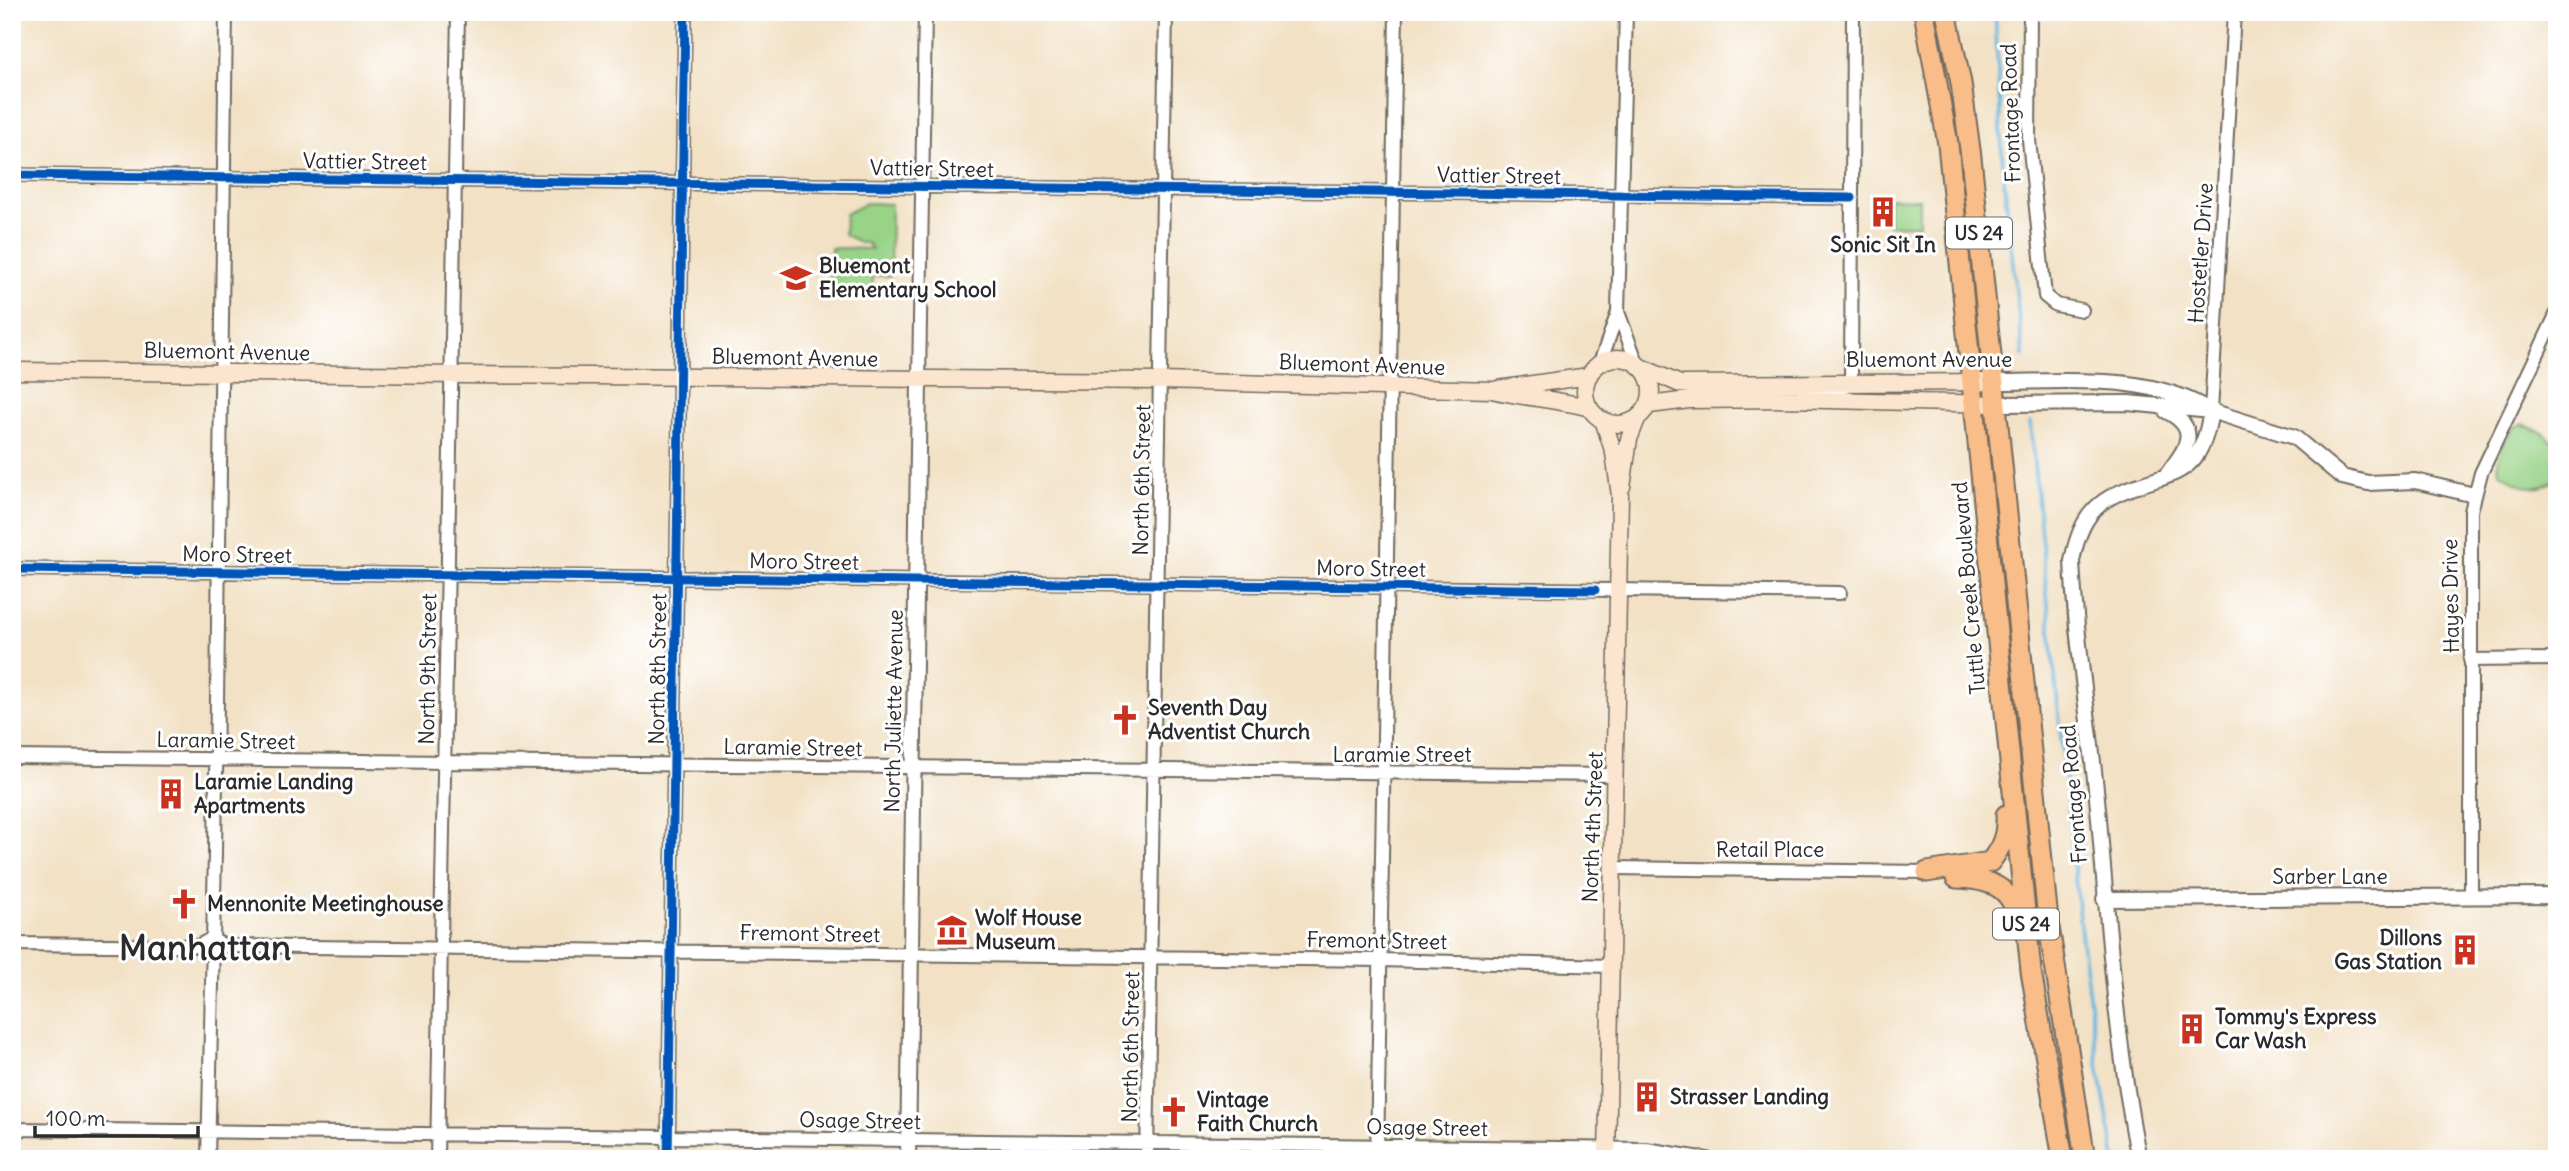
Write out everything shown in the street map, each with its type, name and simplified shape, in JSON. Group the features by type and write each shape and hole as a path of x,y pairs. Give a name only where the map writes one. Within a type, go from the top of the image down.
{"highway":[{"name":"Tuttle Creek Boulevard","path":"1924,12 1947,133 2031,971 2063,1159"},
{"name":"Tuttle Creek Boulevard","path":"1947,12 1965,107 2048,920 2085,1159"},
{"path":"1927,872 1990,862 2001,846 2006,831 2001,688"},
{"path":"1927,872 1949,878 1990,881 2006,892 2017,914 2022,946 2031,971"}],"main road":[{"path":"1621,358 1640,366 1652,390 1648,405 1637,419 1622,424 1603,420 1590,408 1585,391 1589,376 1601,363 1621,358"},
{"name":"Bluemont Avenue","path":"1640,366 1680,384 1851,380 1994,382"},
{"name":"Bluemont Avenue","path":"12,370 919,381 1161,381 1492,390 1589,376"},
{"name":"Bluemont Avenue","path":"1492,390 1523,398 1560,400 1590,408"},
{"name":"Bluemont Avenue","path":"1648,405 1689,400 1786,399 1996,404"},
{"name":"North 4th Street","path":"1607,1154 1620,496 1629,439 1637,419"},
{"name":"North 4th Street","path":"1603,420 1614,453 1620,496"}],"street":[{"path":"208,1159 217,760 226,12"},
{"name":"North 9th Street","path":"437,1159 458,12"},
{"name":"North 8th Street","path":"668,1159 685,12"},
{"name":"North Juliette Avenue","path":"908,1159 925,12"},
{"name":"North 6th Street","path":"1147,1159 1166,12"},
{"path":"1377,1153 1396,12"},
{"path":"1601,363 1618,312 1626,12"},
{"path":"1786,399 1848,386 1851,380 1853,12"},
{"name":"Frontage Road","path":"2030,12 2029,140 2045,296 2056,305 2082,310"},
{"name":"Hostetler Drive","path":"2165,477 2179,471 2194,458 2206,438 2211,411 2234,12"},
{"name":"Vattier Street","path":"12,175 1852,198"},
{"path":"1618,312 1640,366"},
{"name":"Hayes Drive","path":"2471,897 2469,526 2481,473 2557,313"},
{"name":"Bluemont Avenue","path":"1994,382 2079,382 2150,388 2189,397 2211,411"},
{"name":"Bluemont Avenue","path":"1996,404 2150,404 2211,411 2294,438 2342,477 2368,483 2415,481 2474,495"},
{"path":"2150,404 2182,420 2187,430 2188,441 2183,453 2165,477"},
{"name":"Frontage Road","path":"2140,1159 2131,1119 2104,899 2072,561 2077,536 2101,501 2120,491 2165,477"},
{"name":"Moro Street","path":"12,569 1840,593"},
{"path":"2470,660 2557,659"},
{"name":"Laramie Street","path":"12,757 1616,775"},
{"name":"Retail Place","path":"1612,868 1927,872"},
{"name":"Sarber Lane","path":"2104,899 2557,896"},
{"name":"Fremont Street","path":"12,944 198,946 211,939 225,946 1380,960 1611,966"},
{"name":"Osage Street","path":"12,1129 1147,1144 1377,1153 1607,1154 1646,1149 1707,1159"}],"green space":[{"path":"1889,198 1919,199 1919,225 1888,225"},
{"path":"866,203 891,204 890,276 873,276 872,294 830,293 831,248 872,249 867,243 860,243 844,234 845,214"},
{"path":"2522,424 2542,432 2557,446 2557,477 2543,486 2521,484 2499,472 2498,460 2504,443 2514,427"}],"waterway":[{"path":"1995,12 2003,171 2023,356"},
{"path":"2030,423 2079,918 2097,1058 2115,1159"}],"cycle path":[{"path":"668,1159 685,12"},
{"path":"12,175 1852,198"},
{"path":"12,569 1595,590"}],"place":[{"name":"Sonic Sit In","path":"1883,212"},
{"name":"Bluemont Elementary School","path":"796,278"},
{"name":"Seventh Day Adventist Church","path":"1125,720"},
{"name":"Laramie Landing Apartments","path":"171,794"},
{"name":"Mennonite Meetinghouse","path":"184,904"},
{"name":"Wolf House Museum","path":"952,930"},
{"name":"Dillons Gas Station","path":"2465,950"},
{"name":"Tommy's Express Car Wash","path":"2192,1029"},
{"name":"Strasser Landing","path":"1647,1097"},
{"name":"Vintage Faith Church","path":"1174,1112"}],"district":[{"name":"Manhattan","path":"205,948"}]}
